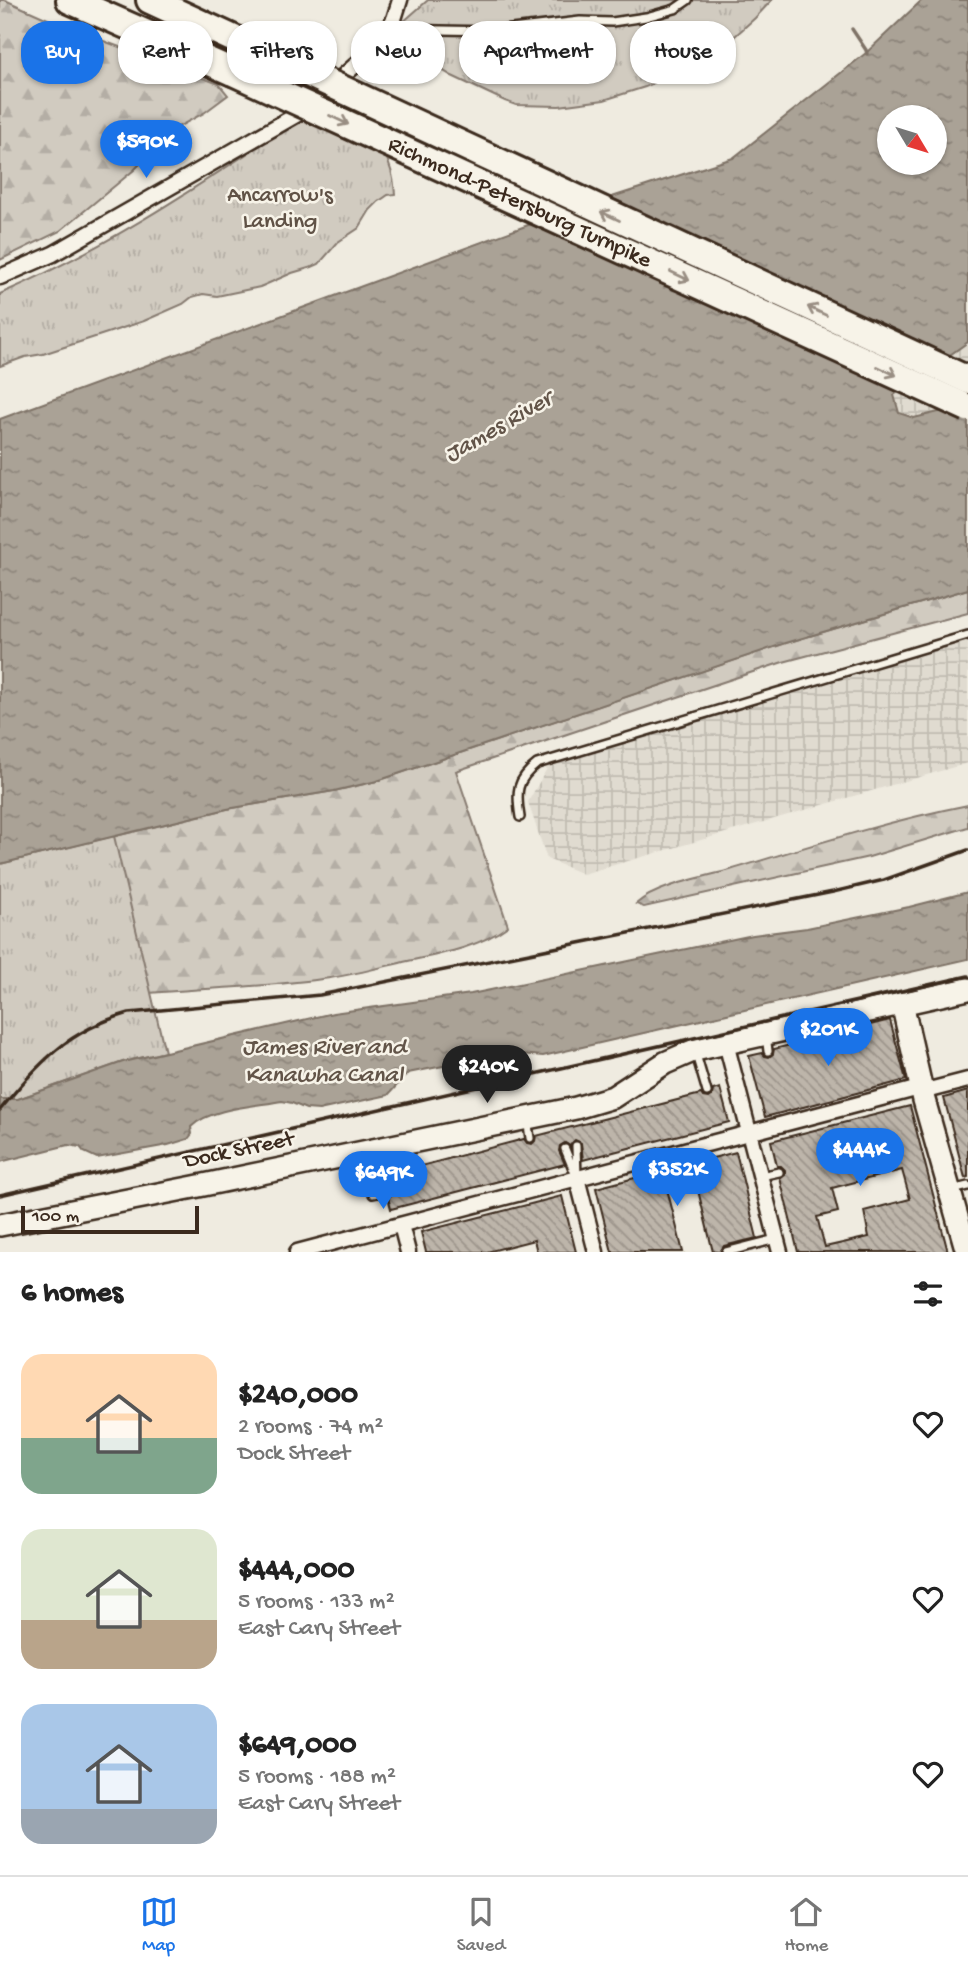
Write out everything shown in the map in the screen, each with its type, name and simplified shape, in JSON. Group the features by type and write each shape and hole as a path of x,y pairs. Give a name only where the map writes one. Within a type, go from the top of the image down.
{"highway":[{"name":"Richmond-Petersburg Turnpike","path":"70,0 968,408"},
{"name":"Richmond-Petersburg Turnpike","path":"150,0 968,380"},
{"path":"157,0 189,18"}],"main road":[{"name":"Dock Street","path":"0,1225 363,1152 528,1128 613,1097 665,1063 695,1050 726,1044 767,1043 902,1003 968,989"},
{"path":"902,1003 922,1089 959,1188 967,1252"}],"street":[{"path":"391,21 399,3"},
{"path":"0,277 53,254 305,110 351,69"},
{"path":"726,1044 778,1245"},
{"path":"297,1252 912,1090 933,1089 968,1080"},
{"path":"577,1178 596,1252"},
{"path":"401,1225 408,1252"}],"lane":[{"path":"445,30 494,31 580,21 612,22 675,9 688,0"},
{"path":"520,817 517,796 520,782 526,772 537,764 968,635"},
{"path":"695,1050 707,1092"},
{"path":"576,1146 577,1178"},
{"path":"565,1149 577,1178"},
{"path":"363,1152 373,1179 370,1184 373,1194 387,1191"},
{"path":"761,1176 779,1172"},
{"path":"726,1252 778,1245"}],"shaded area":[{"path":"968,342 968,405 914,418 899,414 894,395"},
{"path":"968,641 968,763 583,874 547,859 528,802 550,763"}],"green space":[{"path":"0,0 52,21 21,21 21,84 104,84 104,41 118,46 118,84 213,84 213,82 219,84 228,95 204,113 176,128 134,170 60,231 0,260"},
{"path":"428,0 772,0 736,35 736,21 630,21 630,84 651,84 604,100 559,106 516,105 469,84 616,84 616,21 459,21 459,79 445,72 445,21 404,21"},
{"name":"Ancarrow's Landing","path":"301,118 383,151 395,188 395,194 378,202 359,228 338,242 319,264 260,287 217,296 203,294 192,297 183,304 144,321 0,366 0,294 117,235"},
{"path":"968,589 968,613 783,662 456,771 508,926 460,949 330,978 127,995 0,864 227,809 377,781 786,643"},
{"path":"968,805 968,827 869,857 644,907 636,904 655,892 680,883 878,826"},
{"path":"114,836 165,1052 123,1062 18,1099 0,1099 0,864"}],"water":[{"name":"James River","path":"922,0 968,0 968,342 894,395 899,413 914,418 968,405 968,589 786,643 377,781 227,809 0,864 0,419 550,217 733,158 866,53"},
{"name":"James River and Kanawha Canal","path":"968,892 968,959 543,1056 509,1053 408,1073 388,1095 319,1110 306,1109 282,1101 221,1112 191,1127 192,1134 188,1139 168,1145 97,1158 80,1147 68,1145 0,1162 0,1099 18,1099 123,1062 333,1013 471,994 753,935 807,928"}],"building":[{"path":"890,1020 906,1080 765,1117 749,1056 762,1053 769,1057 774,1049"},
{"path":"720,1088 729,1122 583,1160 581,1143 575,1140 570,1146 565,1143 560,1146 559,1151 565,1164 391,1209 388,1197 393,1194 393,1189 385,1185 383,1176 524,1139 532,1144 536,1136 701,1094 708,1098 712,1096 713,1090"},
{"path":"968,1091 968,1177 965,1178 944,1098"},
{"path":"910,1106 948,1252 798,1252 780,1178 785,1174 785,1170 777,1166 771,1141","holes":["902,1170 910,1199 864,1211 869,1237 825,1247 817,1217 838,1212 832,1188"]},
{"path":"736,1152 757,1238 724,1246 720,1252 713,1252 694,1174 665,1181 683,1252 612,1252 596,1188"},
{"path":"562,1196 576,1252 537,1252 534,1240 487,1252 426,1252 421,1232"}],"waterway":[{"path":"852,29 867,54"}],"railway":[{"path":"0,1110 56,1050 89,1029 129,1013 320,995 833,892 884,880 968,850"},
{"path":"0,1195 968,976"}]}
